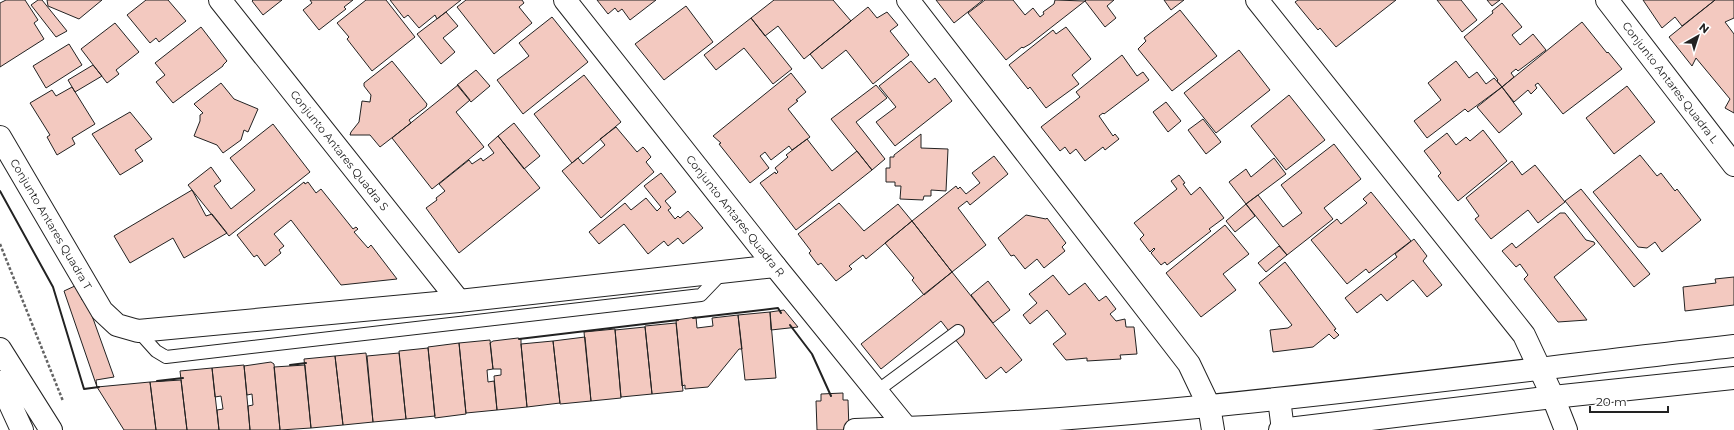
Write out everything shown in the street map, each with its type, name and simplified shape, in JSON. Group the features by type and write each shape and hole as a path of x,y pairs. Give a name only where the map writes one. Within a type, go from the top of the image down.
{"street":[{"name":"Conjunto Antares Quadra S","path":"220,0 459,300"},
{"name":"Conjunto Antares Quadra R","path":"565,0 775,266 908,429"},
{"path":"908,0 1190,364 1209,406 1213,430"},
{"path":"1257,0 1524,335 1553,397 1566,430"},
{"name":"Conjunto Antares Quadra L","path":"1607,0 1734,165"},
{"name":"Conjunto Antares Quadra T","path":"0,137 102,311 117,325 138,331"},
{"path":"138,331 459,300 775,266"},
{"path":"856,430 994,427 1279,399 1734,346"},
{"path":"0,349 51,430"},
{"path":"1279,399 1282,430 1553,397 1734,378"},
{"path":"0,382 22,430"}],"lane":[{"path":"138,331 156,351 166,356 700,295 724,271"},
{"path":"877,392 958,331"}],"path":[{"path":"0,244 64,401"}],"building":[{"path":"6,0 25,0 38,20 34,23 44,39 0,67 0,3"},
{"path":"38,0 42,0 67,31 56,37 31,5"},
{"path":"47,0 102,0 79,19 48,6"},
{"path":"146,0 168,0 186,21 159,42 156,38 150,43 127,15"},
{"path":"282,0 263,15 252,1"},
{"path":"310,0 353,0 344,7 346,9 319,30 303,10 312,3"},
{"path":"366,0 386,0 415,37 372,71 347,39 349,37 337,23"},
{"path":"390,0 461,0 437,19 435,15 419,28 408,15 404,18"},
{"path":"466,0 522,0 524,3 519,7 532,23 494,54 457,7"},
{"path":"597,0 656,0 630,20 622,9 618,12 615,8 608,14"},
{"path":"774,0 833,0 851,21 804,59 778,26 765,36 751,18"},
{"path":"936,0 983,0 954,23"},
{"path":"985,0 1013,0 1025,15 1033,8 1040,17 1044,14 1043,12 1054,4 1055,0 1085,1 1030,44 1023,48 1022,47 1006,60 968,13"},
{"path":"1114,0 1107,6 1116,18 1105,27 1085,1"},
{"path":"1164,0 1184,0 1171,10"},
{"path":"1298,0 1396,0 1336,47 1320,28 1318,30 1295,2"},
{"path":"1437,0 1461,0 1477,20 1462,32"},
{"path":"1487,0 1500,0 1492,6"},
{"path":"1643,0 1715,0 1682,26 1675,17 1662,28"},
{"path":"1715,0 1734,0 1734,18 1725,22 1734,34 1734,113 1725,108 1730,99 1696,58 1692,66 1669,37"},
{"path":"1502,3 1522,27 1512,35 1520,45 1533,34 1546,50 1518,71 1516,69 1511,73 1514,77 1502,87 1464,37 1493,13 1492,11"},
{"path":"686,6 713,42 664,80 635,44"},
{"path":"868,7 877,18 887,12 898,25 890,31 909,55 873,84 846,50 822,69 810,54"},
{"path":"1180,10 1217,56 1172,91 1138,49 1146,41 1144,38"},
{"path":"446,12 458,26 443,38 455,52 441,64 417,34"},
{"path":"552,17 588,62 523,114 497,80 529,56 519,43"},
{"path":"751,18 792,69 773,84 744,48 716,70 704,55"},
{"path":"1582,22 1622,69 1563,114 1538,83 1535,85 1537,88 1531,94 1528,90 1514,102 1502,87"},
{"path":"115,23 139,52 116,70 119,74 107,83 81,49"},
{"path":"201,27 227,61 223,66 173,103 156,82 165,75 155,63"},
{"path":"1066,27 1091,59 1072,75 1079,84 1046,108 1030,87 1028,89 1009,65 1053,30 1056,34"},
{"path":"69,44 82,65 46,88 33,66"},
{"path":"1239,50 1270,90 1216,133 1184,93"},
{"path":"1122,55 1137,76 1143,72 1149,80 1104,114 1103,113 1099,116 1113,136 1115,134 1119,139 1105,150 1103,147 1085,161 1076,149 1070,154 1065,147 1060,151 1041,127 1080,97 1076,92"},
{"path":"392,61 427,104 426,107 409,120 411,123 380,147 370,135 350,135 359,122 362,101 370,102 371,95 364,86 364,83"},
{"path":"911,61 929,83 935,78 952,101 895,146 876,122 896,107 879,86"},
{"path":"1456,61 1469,78 1477,72 1486,84 1494,78 1502,87 1468,112 1465,109 1427,138 1414,121 1441,100 1428,83"},
{"path":"93,65 102,76 75,92 68,80"},
{"path":"476,70 490,86 471,102 457,85"},
{"path":"791,73 806,92 788,109 810,137 792,150 789,146 771,160 765,152 760,156 769,168 750,183 719,144 721,143 713,136"},
{"path":"584,75 621,122 572,163 534,114"},
{"path":"221,83 234,99 258,109 248,132 244,130 241,140 223,153 217,145 194,136 200,121 200,115 203,113 194,104"},
{"path":"458,85 470,100 456,112 484,147 432,189 392,138"},
{"path":"876,85 887,98 856,122 885,159 872,170 831,119"},
{"path":"1627,86 1655,122 1614,154 1586,118"},
{"path":"72,87 95,124 72,138 75,144 57,155 47,137 50,135 30,103 52,90 56,96"},
{"path":"1502,87 1522,114 1499,133 1477,107"},
{"path":"1289,95 1325,140 1286,170 1251,126"},
{"path":"1166,102 1181,121 1168,132 1153,112"},
{"path":"130,112 152,139 135,150 143,161 120,175 92,134"},
{"path":"1203,119 1221,142 1206,154 1188,130"},
{"path":"514,123 540,156 524,169 498,136"},
{"path":"273,124 310,172 229,236 188,185 211,167 221,181 214,186 231,209 255,190 230,158"},
{"path":"616,127 637,152 643,147 645,149 651,157 646,162 654,172 601,218 562,171 578,158 583,164 605,145 600,139"},
{"path":"1483,130 1507,161 1458,201 1438,176 1441,173 1424,151 1447,133 1456,145 1466,137 1470,141"},
{"path":"921,134 921,148 948,149 946,191 931,190 931,196 924,196 923,200 900,199 901,186 895,186 895,182 886,182 886,168 890,168 890,157 894,157 894,155"},
{"path":"498,136 540,188 459,253 426,208 437,200 436,198 445,191 439,184 469,160 472,164 481,158 483,161 494,153 488,145"},
{"path":"807,139 832,171 857,151 872,170 796,230 760,183 775,172 776,174 778,172 775,168 788,157 786,155"},
{"path":"1334,144 1361,179 1324,208 1333,219 1287,255 1246,204 1258,195 1283,227 1302,213 1281,185"},
{"path":"1640,155 1657,176 1661,173 1675,191 1677,189 1701,220 1662,252 1655,242 1647,248 1638,247 1593,192"},
{"path":"994,156 1008,174 970,205 967,201 958,208 986,245 952,272 912,221 956,186 958,189 960,187 966,194 980,183 972,173"},
{"path":"1274,158 1286,174 1246,204 1229,182 1246,169 1251,177"},
{"path":"1512,161 1522,175 1535,165 1565,202 1538,223 1528,210 1491,239 1475,219 1479,216 1466,198"},
{"path":"661,173 676,192 665,201 671,208 668,210 675,219 678,216 680,218 688,211 703,228 683,244 678,238 668,246 664,241 648,254 624,224 599,244 589,232 625,203 631,210 646,198 657,211 661,207 644,186"},
{"path":"1179,175 1185,183 1183,184 1191,195 1200,187 1224,218 1209,229 1211,231 1167,265 1165,262 1161,265 1151,253 1155,249 1154,248 1150,252 1140,239 1144,235 1134,223 1177,189 1171,181"},
{"path":"304,182 305,184 308,182 316,193 321,189 353,229 356,227 358,229 354,232 368,248 371,245 397,279 341,285 291,220 274,234 284,246 279,250 281,253 265,266 257,255 254,257 237,235"},
{"path":"1581,189 1650,274 1634,287 1565,201"},
{"path":"192,190 206,216 212,214 227,233 184,258 173,238 130,263 114,236"},
{"path":"1371,192 1411,241 1369,273 1366,269 1347,284 1311,240 1337,219 1341,224 1367,203 1363,199"},
{"path":"839,203 864,231 898,204 912,221 866,259 863,255 849,266 852,269 836,281 821,263 818,265 809,253 811,251 798,234"},
{"path":"1246,204 1255,216 1235,232 1226,221"},
{"path":"1560,213 1565,213 1586,240 1594,242 1595,244 1554,277 1587,320 1558,322 1524,279 1528,275 1520,264 1516,267 1502,251 1512,243 1516,248"},
{"path":"1026,215 1047,218 1066,243 1062,247 1065,251 1044,268 1037,259 1025,269 1014,255 1011,256 998,238"},
{"path":"912,221 952,272 924,295 912,280 914,278 885,243"},
{"path":"1225,225 1249,254 1223,274 1236,290 1201,317 1166,273"},
{"path":"1414,239 1427,256 1423,261 1442,285 1427,297 1413,280 1387,301 1381,294 1357,313 1345,298 1397,257 1395,254"},
{"path":"1279,246 1287,255 1266,272 1258,263"},
{"path":"1285,262 1336,329 1334,330 1339,335 1334,339 1329,334 1313,347 1273,352 1270,330 1288,328 1292,325 1259,283"},
{"path":"952,272 1022,360 1006,373 1001,367 986,379 941,321 881,369 861,344"},
{"path":"1053,275 1069,295 1085,283 1099,301 1106,296 1116,309 1110,314 1116,321 1125,319 1126,327 1134,327 1137,354 1120,355 1121,359 1087,361 1087,358 1066,360 1053,344 1066,334 1047,310 1030,324 1023,315 1037,303 1029,294"},
{"path":"1734,277 1734,305 1685,311 1683,287 1716,283 1715,279"},
{"path":"988,281 1010,310 993,323 971,295"},
{"path":"77,285 82,300 86,299 114,377 96,380 97,387 64,291"},
{"path":"784,310 798,327 771,330 770,312"},
{"path":"770,312 776,378 745,380 738,315"},
{"path":"738,315 742,349 739,349 708,387 685,389 685,385 682,386 676,320 696,317 697,328 713,326 712,318"},
{"path":"676,323 683,391 652,394 645,326"},
{"path":"645,327 652,394 621,397 615,330"},
{"path":"615,329 621,398 591,401 584,332"},
{"path":"585,337 591,401 560,404 553,341"},
{"path":"518,338 521,339 527,407 497,410 494,376 501,375 501,369 493,369 490,343 493,341"},
{"path":"490,340 493,369 487,370 488,382 494,381 497,410 466,413 459,343"},
{"path":"553,341 560,403 527,407 521,344"},
{"path":"459,343 466,414 435,418 428,347"},
{"path":"428,348 435,416 406,419 399,351"},
{"path":"366,353 373,422 343,425 335,356"},
{"path":"399,353 406,419 373,422 367,356"},
{"path":"335,356 343,425 311,428 304,359"},
{"path":"271,362 274,364 280,430 250,430 248,406 253,405 252,394 247,395 244,366"},
{"path":"244,365 250,430 219,430 217,410 223,409 221,396 215,397 212,368"},
{"path":"305,365 311,428 280,430 274,367"},
{"path":"212,368 219,430 187,430 180,371"},
{"path":"181,380 187,430 156,430 150,382"},
{"path":"150,382 156,430 124,430 97,387"},
{"path":"843,393 843,400 848,400 849,430 817,430 816,401 821,401 821,394"}],"wall":[{"path":"0,191 53,287 84,389 99,387"},
{"path":"693,318 778,308 781,313"},
{"path":"519,339 678,320"},
{"path":"790,325 812,354 831,396"},
{"path":"290,365 306,363"},
{"path":"157,381 183,378"}]}
